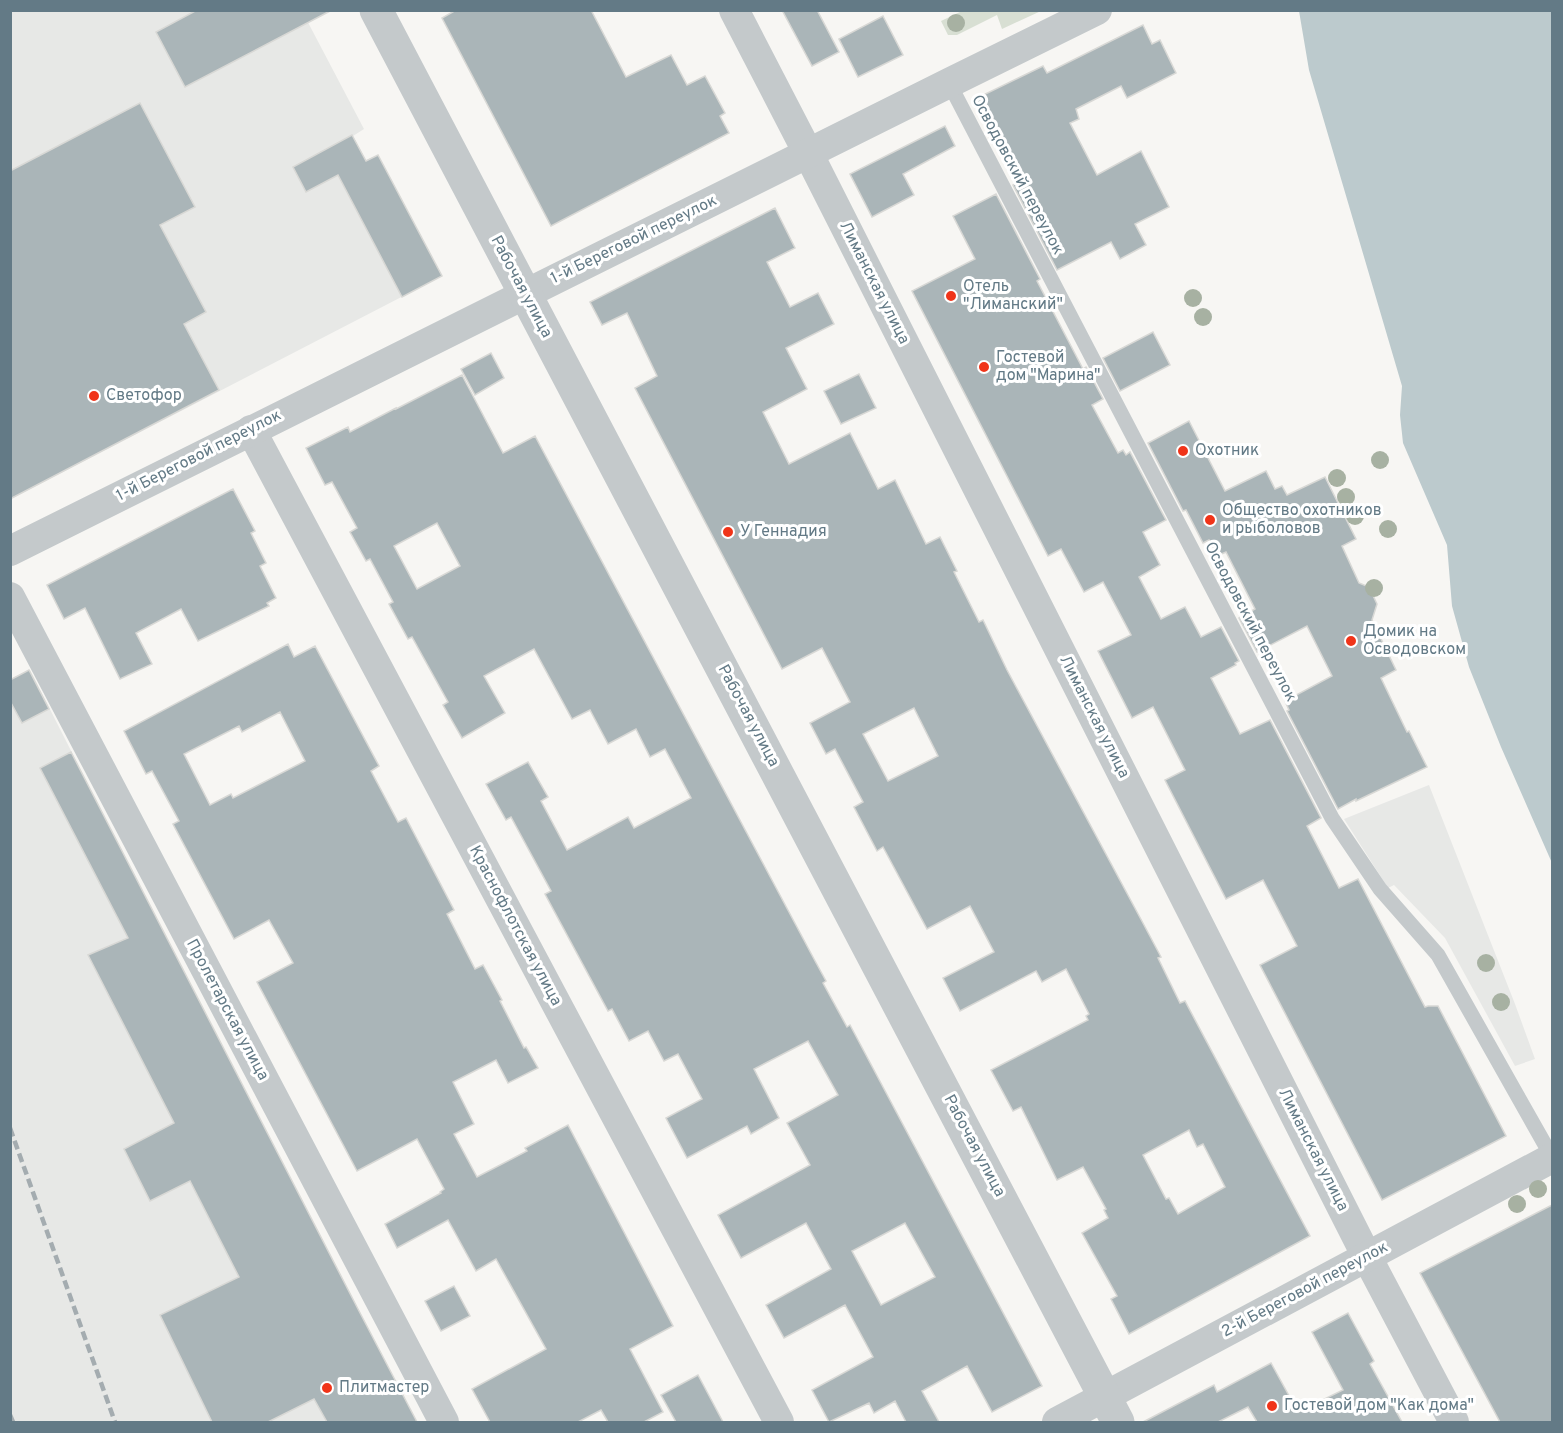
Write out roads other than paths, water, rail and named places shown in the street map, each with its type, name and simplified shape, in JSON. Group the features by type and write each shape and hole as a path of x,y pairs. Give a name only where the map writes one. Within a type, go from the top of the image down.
{"street":[{"name":"Рабочая улица","path":"376,10 1112,1410"},
{"name":"Лиманская улица","path":"734,10 1367,1257 1454,1422"},
{"name":"1-й Береговой переулок","path":"10,551 1097,10"},
{"name":"Краснофлотская улица","path":"251,430 779,1422"},
{"name":"Пролетарская улица","path":"10,597 444,1422"},
{"name":"2-й Береговой переулок","path":"1057,1422 1112,1410 1367,1257 1552,1157"}],"lane":[{"name":"Осводовский переулок","path":"949,82 1332,818 1380,889 1438,955 1552,1157"}],"railway":[{"path":"10,1128 115,1422"},
{"path":"10,1415 13,1422"}],"place":[{"name":"Отель \"Лиманский\"","path":"951,296"},
{"name":"Гостевой дом \"Марина\"","path":"984,367"},
{"name":"Светофор","path":"94,396"},
{"name":"Охотник","path":"1183,451"},
{"name":"Общество охотников и рыболовов","path":"1210,520"},
{"name":"У Геннадия","path":"728,532"},
{"name":"Домик на Осводовском","path":"1351,641"},
{"name":"Плитмастер","path":"327,1388"},
{"name":"Гостевой дом \"Как дома\"","path":"1272,1406"}]}
